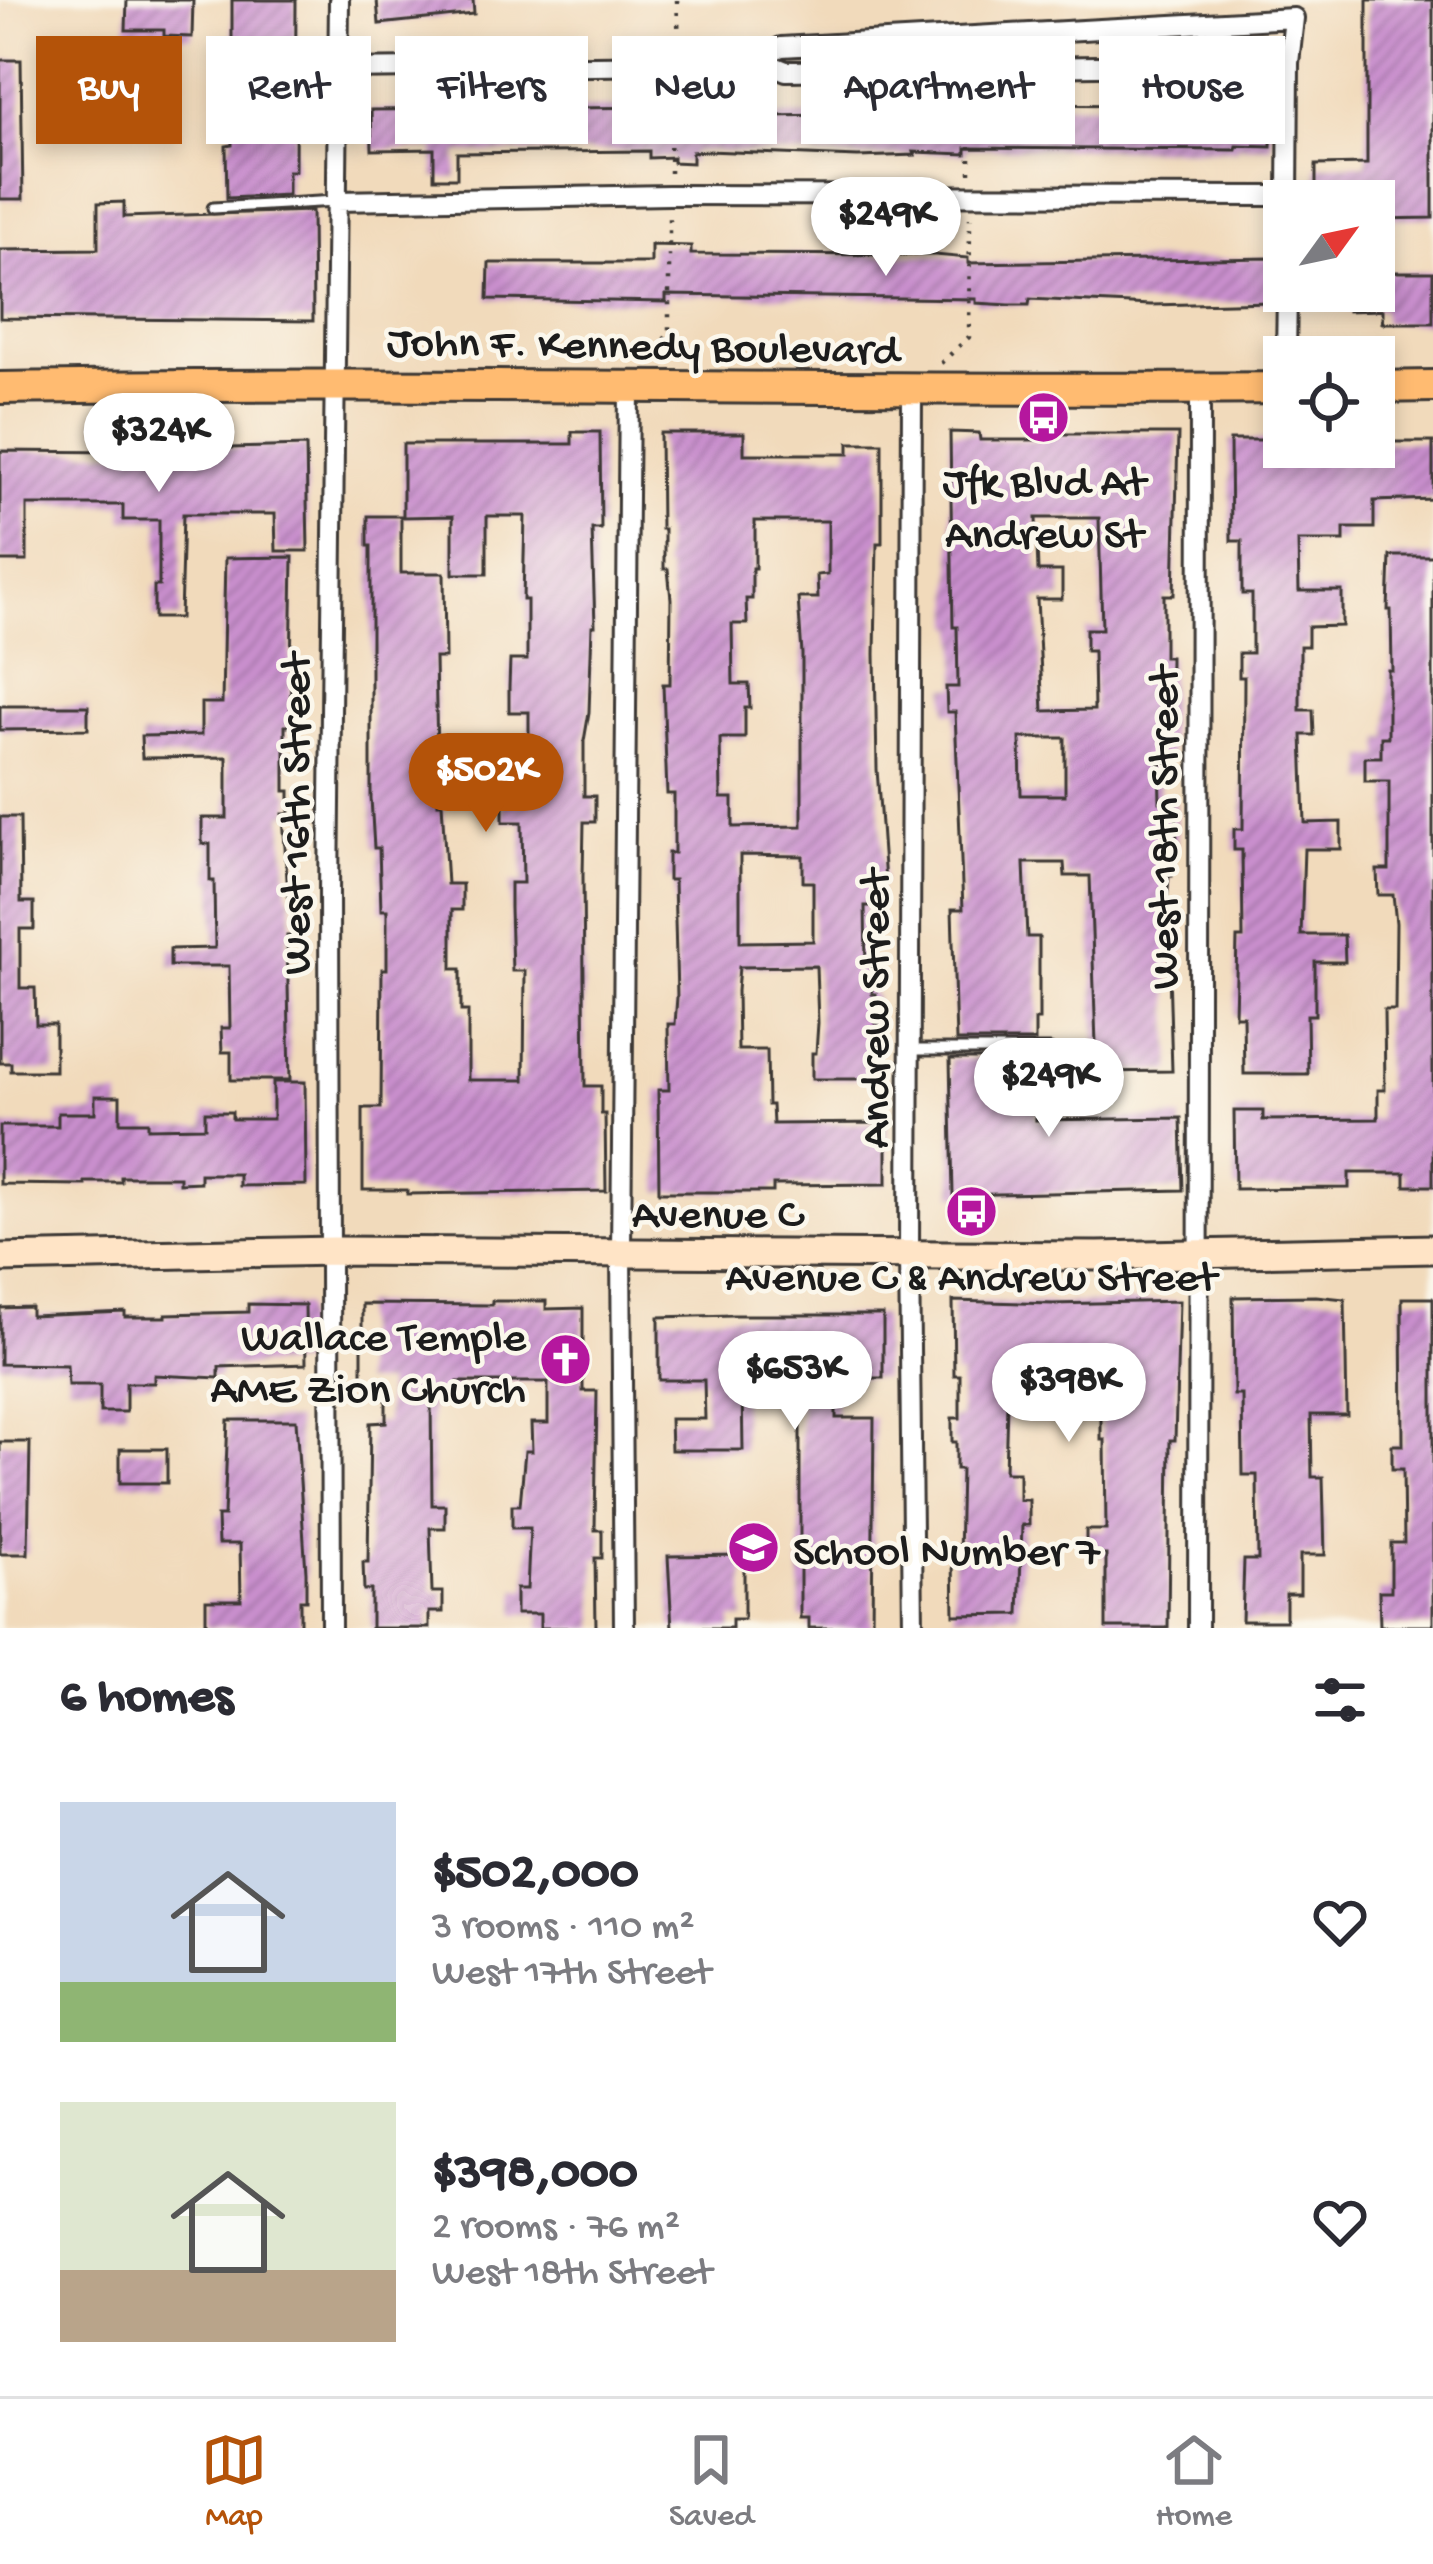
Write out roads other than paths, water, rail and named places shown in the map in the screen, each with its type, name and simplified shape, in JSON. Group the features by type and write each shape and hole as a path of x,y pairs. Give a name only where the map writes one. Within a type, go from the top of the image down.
{"main road":[{"name":"John F. Kennedy Boulevard","path":"0,388 336,382 912,391 1263,388"},
{"path":"1395,387 1433,386"},
{"name":"Avenue C","path":"0,1258 333,1251 1198,1255 1433,1249"}],"street":[{"name":"West 16th Street","path":"339,0 340,36"},
{"path":"777,49 1294,18 1288,180"},
{"path":"777,67 1289,63"},
{"path":"371,69 612,66"},
{"name":"West 16th Street","path":"331,1628 329,892 338,144"},
{"path":"336,201 669,195 1263,198"},
{"path":"624,1628 621,1251 629,388"},
{"name":"West 18th Street","path":"1198,1628 1200,389"},
{"name":"Andrew Street","path":"912,391 909,1254 913,1628"}],"lane":[{"path":"213,208 336,201"},
{"path":"910,1050 1050,1050 1050,1095"}],"place":[{"name":"Jfk Blvd At Andrew St","path":"1044,417"},
{"name":"Avenue C & Andrew Street","path":"971,1212"},
{"name":"Wallace Temple AME Zion Church","path":"565,1359"},
{"name":"School Number 7","path":"754,1547"}]}
